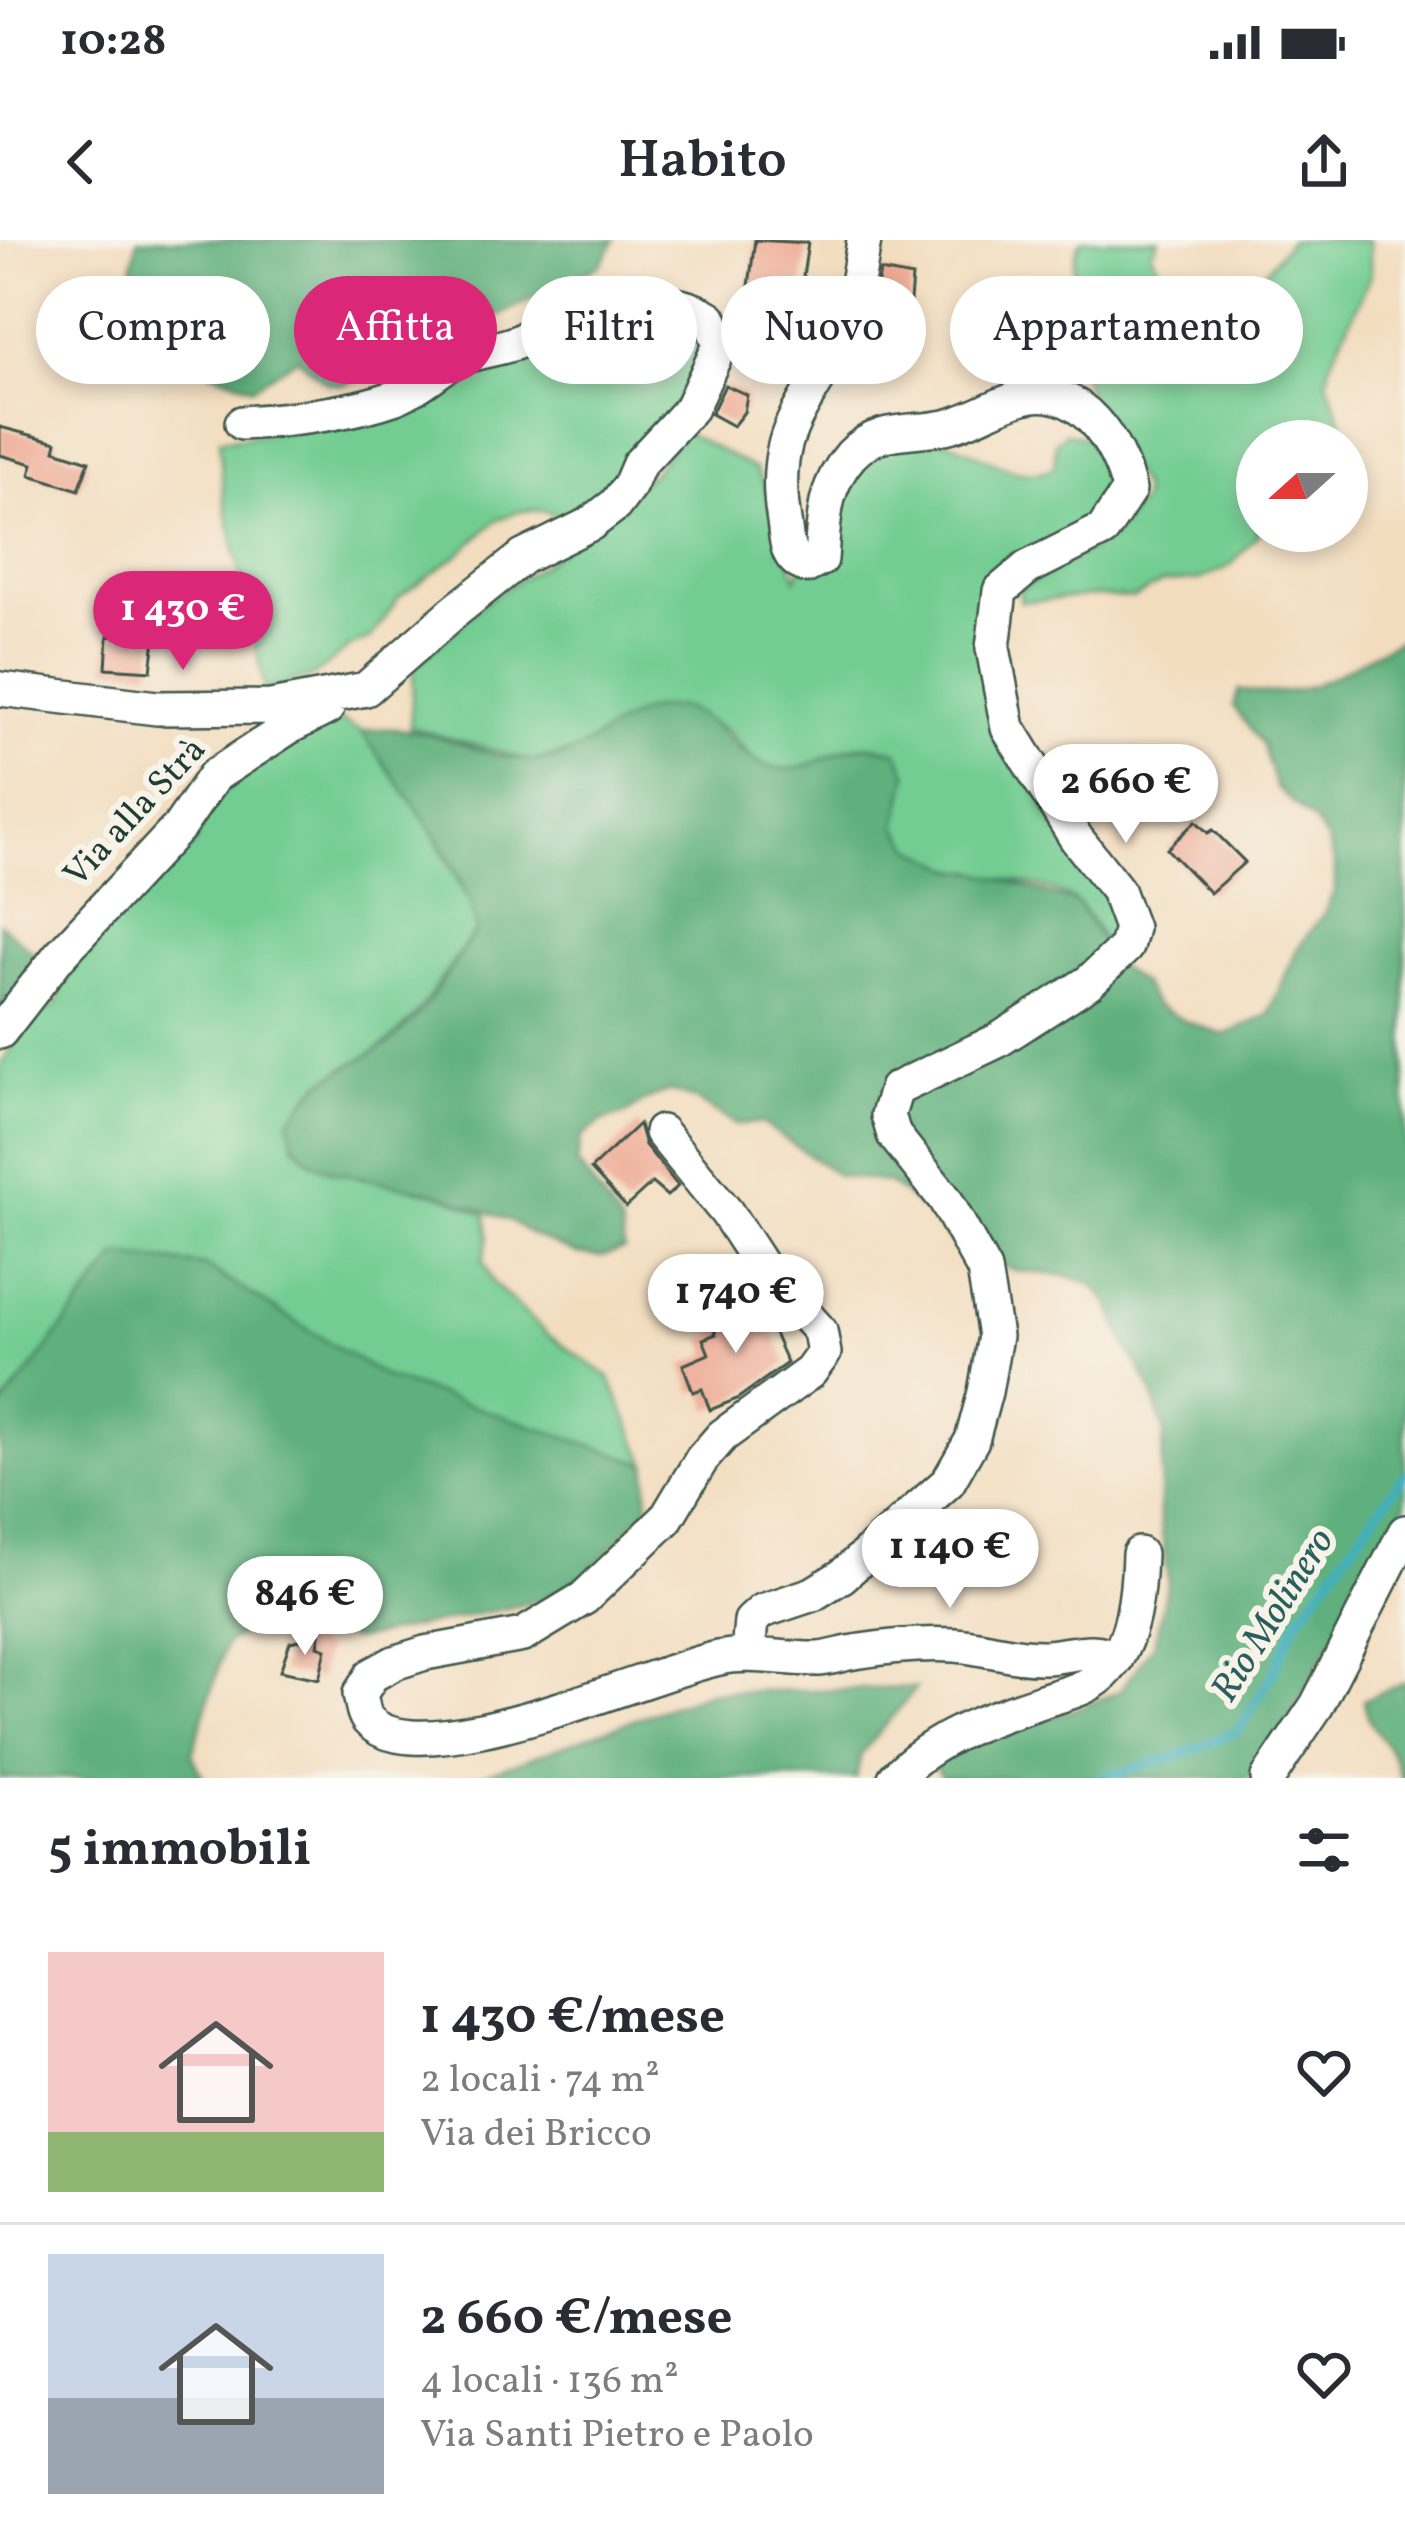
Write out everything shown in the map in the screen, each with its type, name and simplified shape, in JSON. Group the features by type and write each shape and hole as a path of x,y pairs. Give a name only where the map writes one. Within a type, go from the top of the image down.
{"street":[{"path":"748,1653 752,1622 762,1611 813,1594 842,1576 948,1482 972,1440 985,1393 995,1336 984,1270 945,1199 894,1135 888,1114 896,1090 998,1041 1089,982 1126,947 1131,928 1117,890 1076,838 1008,728 994,648 1000,591 1027,568 1103,530 1129,490 1122,459 1096,419 1047,396 1028,395 954,425 878,435 853,453 830,484 820,559 807,566 796,563 789,553 778,495 782,450 792,420 846,322 859,281 864,240"},
{"name":"Via alla Strà","path":"0,1033 59,956 179,827 214,776 289,727 366,689 523,557 590,524 615,505 639,464 691,408 718,351 714,323 688,307 656,302 579,308 544,323 521,340 454,360 393,398 295,420 242,423"},
{"path":"0,689 157,708 272,706 366,689"},
{"path":"661,1132 727,1213 783,1299 820,1331 824,1353 811,1372 722,1436 702,1459 667,1519 584,1598 523,1635 425,1653 372,1675 360,1694 368,1721 386,1736 418,1748 444,1748 529,1729 687,1665 748,1653 763,1658 824,1659 954,1645 1047,1657 1103,1652 1116,1660"},
{"path":"1268,1778 1317,1706 1405,1532"},
{"path":"895,1778 913,1759 982,1721 1090,1685 1116,1660 1137,1605 1138,1554"}],"green space":[{"path":"137,240 615,240 601,264 577,276 521,276 521,304 497,317 497,276 294,276 294,361 270,376 270,276 132,276"},
{"path":"1082,240 1159,240 1151,252 1159,268 1192,276 1073,276"},
{"path":"1290,240 1369,240 1371,275 1330,363 1327,381 1341,420 1236,420 1236,552 1242,552 1230,566 1199,580 1163,582 1133,598 1021,602 1019,590 1111,538 1142,500 1142,488 1104,428 1086,384 1303,384 1303,276 1259,276"},
{"path":"697,336 703,347 704,365 697,375"},
{"path":"521,348 521,384 690,384 611,495 566,521 543,510 518,511 496,521 399,597 372,637 350,647 312,677 265,689 224,500 219,440 306,425 435,384 497,384 497,359"},
{"path":"685,432 755,469 796,578 832,499 866,451 934,438 1024,473 1054,467 1056,442 1066,433 1101,441 1113,458 1113,506 996,572 986,598 982,662 1116,911 1114,936 1107,946 1074,900 1030,884 950,867 908,845 896,820 898,752 877,746 846,748 812,764 783,769 760,763 716,725 643,713 579,751 531,761 410,727 414,667 486,601 545,563 651,474"},
{"path":"1405,638 1405,1505 1272,1750 1248,1778 942,1778 931,1762 962,1743 1071,1711 1120,1691 1154,1643 1168,1582 1159,1510 1164,1431 1150,1386 1126,1346 1109,1303 1092,1284 1068,1276 1017,1271 961,1251 927,1212 888,1182 839,1176 762,1123 735,1124 692,1098 669,1091 603,1121 581,1137 577,1163 621,1224 624,1250 601,1257 577,1254 511,1221 440,1194 313,1163 294,1145 289,1120 320,1083 388,1044 423,1010 476,931 445,852 361,731 408,730 488,753 551,759 585,746 632,717 666,707 698,714 747,755 775,768 806,766 860,747 898,752 908,775 897,826 912,847 955,870 979,872 1076,902 1120,968 1142,984 1155,1005 1224,1035 1268,1015 1297,949 1325,912 1335,889 1335,865 1327,840 1314,821 1276,788 1262,744 1233,706 1239,690 1288,692 1308,687"},
{"path":"325,721 341,721 361,731 427,822 472,908 476,931 404,1027 367,1056 342,1068 313,1163 440,1194 486,1215 483,1261 493,1283 548,1335 609,1377 647,1464 385,1377 205,1266 119,1255 0,1410 0,1067 24,1031 57,1004 66,971 142,887 195,844 206,814 234,778"},
{"path":"0,923 40,959 0,1009"},
{"path":"118,1255 205,1266 385,1377 647,1464 648,1508 586,1574 540,1601 354,1640 316,1621 289,1615 262,1623 226,1643 192,1754 203,1778 0,1778 0,1410"},
{"path":"1405,1682 1405,1778 1401,1778 1364,1700"},
{"path":"916,1688 861,1754 856,1778 475,1778 709,1692"}],"building":[{"path":"755,240 808,243 803,276 750,276"},
{"path":"725,385 747,395 744,412 733,426 711,414"},
{"path":"0,427 57,442 55,450 89,461 79,490 30,475 33,464 0,455"},
{"path":"108,636 155,639 151,671 106,668"},
{"path":"1196,821 1208,833 1213,830 1245,862 1210,893 1167,849"},
{"path":"639,1124 645,1145 678,1186 667,1196 652,1183 626,1207 591,1169"},
{"path":"759,1300 787,1363 737,1399 710,1410 702,1389 693,1392 683,1365 709,1354 703,1339 716,1334 711,1319"},
{"path":"320,1635 318,1646 326,1649 319,1679 280,1671 290,1642"}],"waterway":[{"name":"Rio Molinero","path":"1100,1778 1180,1755 1238,1731 1272,1675 1296,1622 1405,1474"}]}
